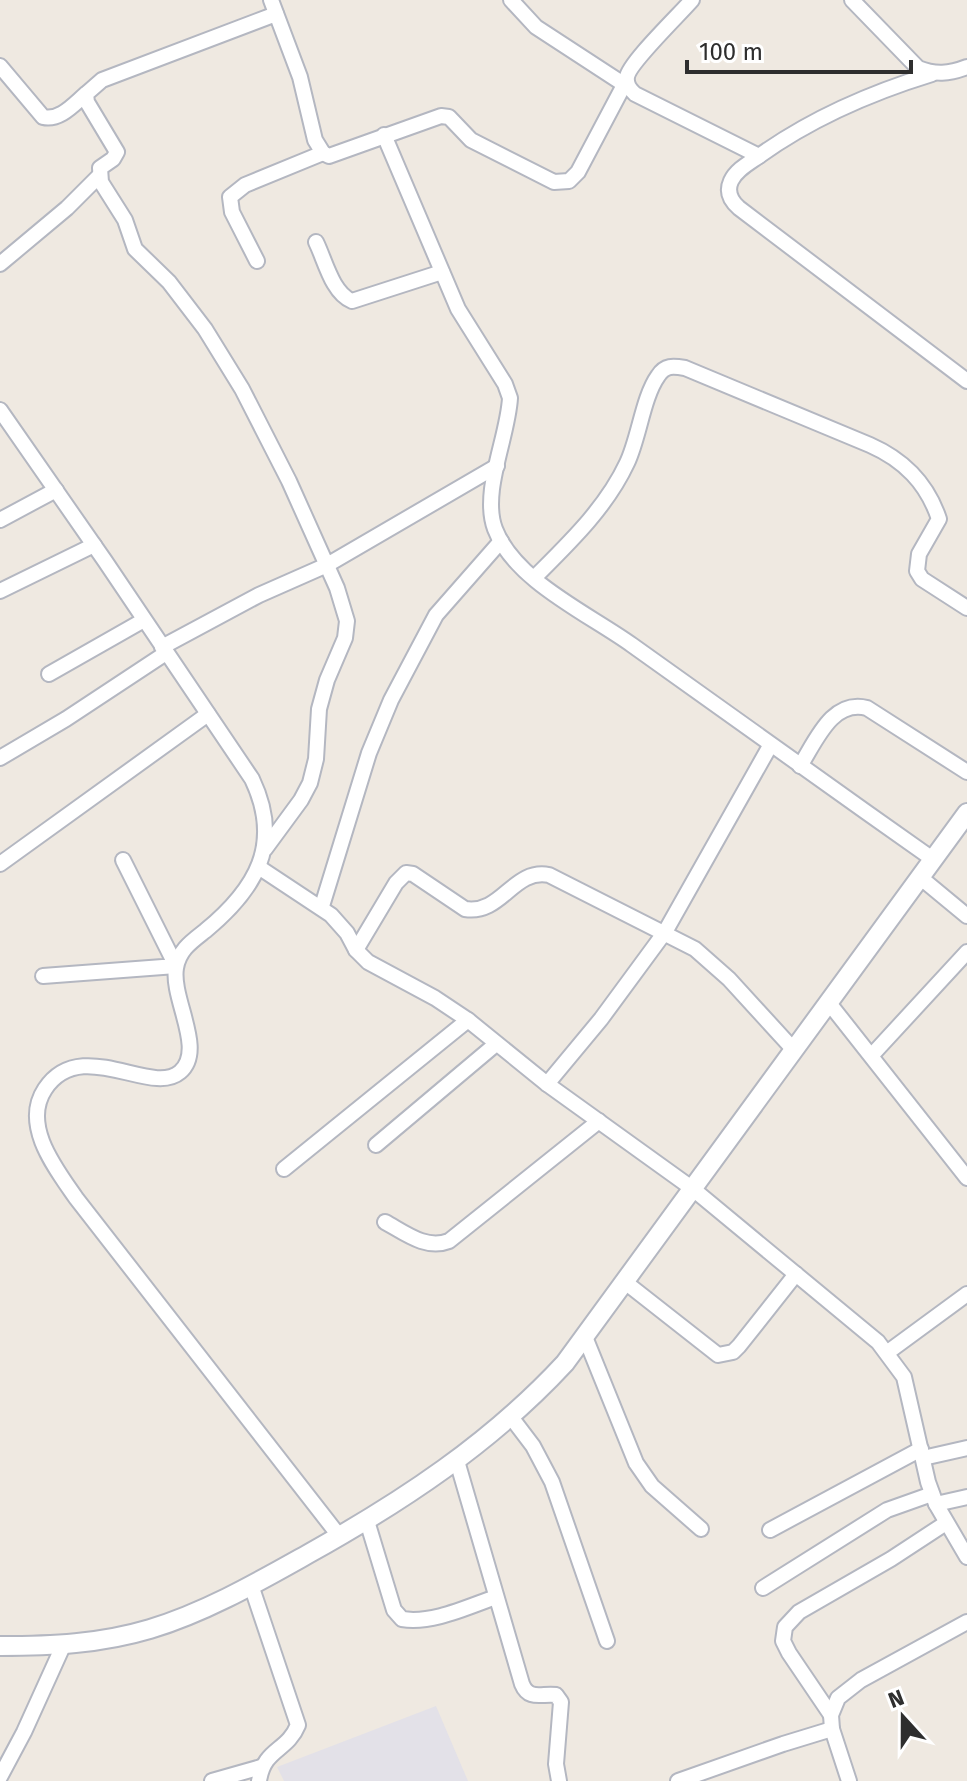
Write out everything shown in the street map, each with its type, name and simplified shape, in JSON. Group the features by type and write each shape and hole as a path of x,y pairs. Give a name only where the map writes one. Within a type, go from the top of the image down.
{"street":[{"path":"511,0 536,27 635,94 759,156"},
{"path":"257,261 232,212 230,197 245,185 323,153 335,155 419,121 449,117 471,140 554,182 569,181 578,172 638,60 692,0"},
{"path":"852,0 918,68 932,74"},
{"path":"0,66 43,117 51,119 102,80 274,7 300,77 315,140 323,153"},
{"path":"965,73 932,74 857,100 810,124 759,156 743,168 731,182 729,191 731,201 967,381"},
{"path":"86,94 87,102 116,148 117,155 100,168 99,176 125,220 135,249 169,282 205,329 242,389 289,481 344,606 347,627 321,698 316,759 310,783 265,849"},
{"path":"384,135 458,309 505,384 510,398 492,507 494,526 515,561 534,578 934,860"},
{"path":"0,264 59,215 99,176"},
{"path":"316,242 338,290 352,301 442,272"},
{"path":"534,578 586,524 619,478 631,454 656,379 672,366 685,368 899,460 921,483 939,519 919,554 917,571 930,585 967,608"},
{"path":"0,410 252,779 266,818 265,849 260,868 231,907 182,950 176,966 175,983 191,1051 186,1066 177,1075 163,1078 91,1066 72,1068 47,1085 39,1098 36,1116 40,1133 47,1154 76,1198 340,1537"},
{"path":"0,758 66,719 164,650 259,595 327,565 497,466"},
{"path":"0,520 56,490"},
{"path":"322,906 369,753 391,700 436,615 501,541"},
{"path":"0,591 94,545"},
{"path":"49,674 144,620"},
{"path":"800,766 833,717 847,706 856,705 867,708 967,772"},
{"path":"0,864 208,714"},
{"path":"547,1084 601,1019 665,932 770,746"},
{"path":"0,1646 63,1646 117,1638 150,1629 251,1585 367,1521 457,1461 511,1417 552,1378 585,1337 967,813"},
{"path":"123,860 176,966"},
{"path":"260,868 322,906 340,923 356,950 378,970 435,998 468,1020 547,1084 693,1189 888,1352 904,1377 934,1499 967,1557"},
{"path":"356,950 400,876 406,873 413,874 465,909 475,910 487,907 530,874 549,875 695,949 722,971 793,1049"},
{"path":"921,878 967,916"},
{"path":"872,1055 967,952"},
{"path":"43,976 176,966"},
{"path":"829,1003 967,1178"},
{"path":"284,1169 346,1122 468,1020"},
{"path":"376,1145 496,1044"},
{"path":"385,1222 425,1244 439,1245 449,1241 599,1121"},
{"path":"625,1282 718,1355 733,1352 739,1346 796,1274"},
{"path":"888,1352 967,1294"},
{"path":"585,1337 636,1463 652,1486 701,1529"},
{"path":"511,1417 533,1446 552,1482 607,1641"},
{"path":"770,1530 922,1454 967,1448"},
{"path":"457,1461 525,1691 537,1696 556,1695 561,1702 556,1764 559,1781"},
{"path":"763,1588 887,1510 934,1499 967,1497"},
{"path":"367,1521 394,1610 402,1619 429,1619 496,1597"},
{"path":"849,1781 832,1722 783,1641 785,1627 799,1612 946,1523"},
{"path":"212,1781 260,1774 268,1757 294,1734 298,1725 251,1585"},
{"path":"678,1781 714,1775 832,1722 844,1691 967,1622"},
{"path":"0,1777 63,1646"}],"shaded area":[{"path":"436,1706 468,1781 284,1781 277,1767"}]}
